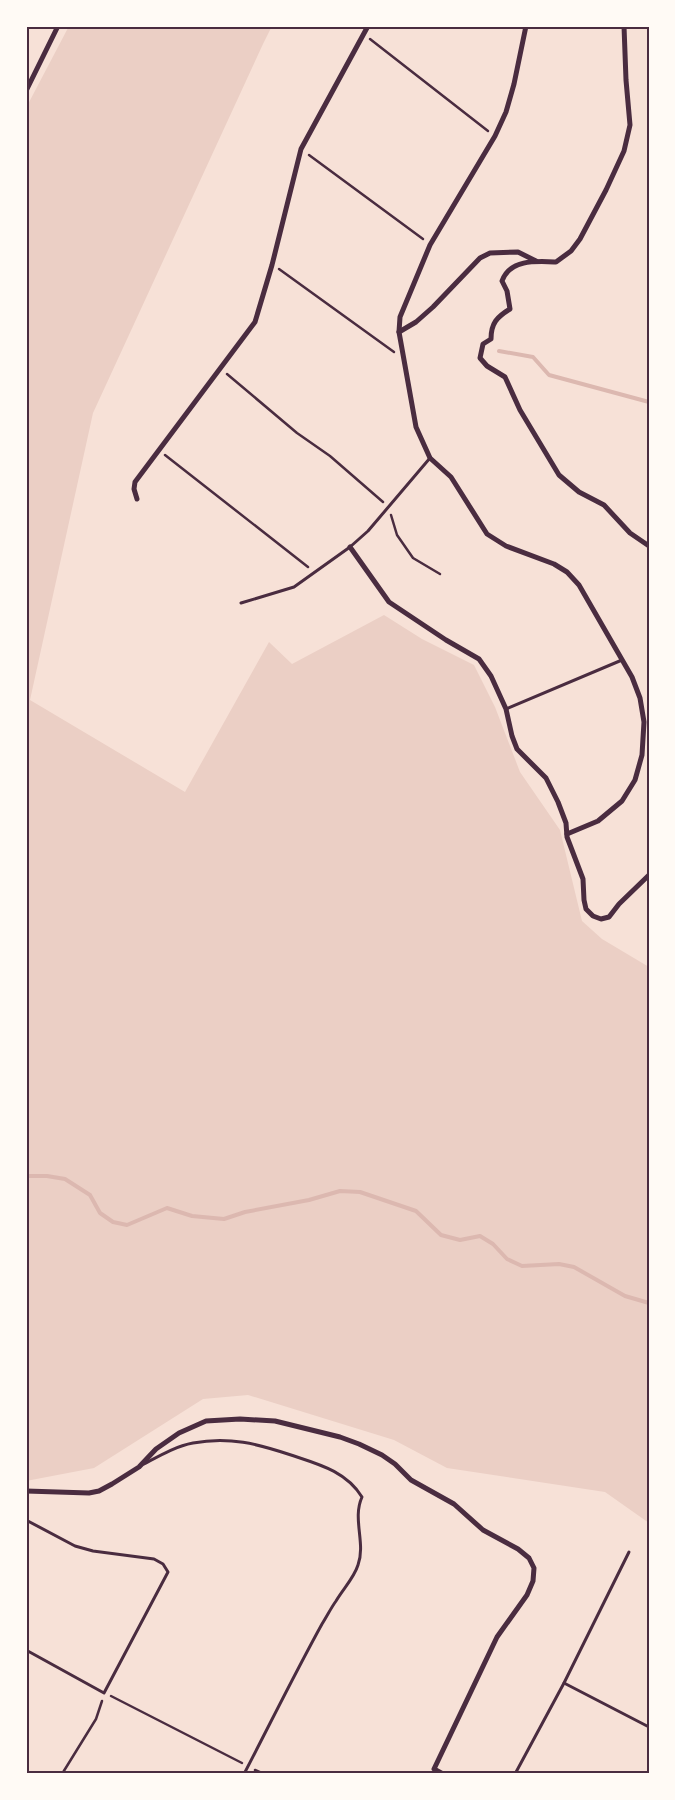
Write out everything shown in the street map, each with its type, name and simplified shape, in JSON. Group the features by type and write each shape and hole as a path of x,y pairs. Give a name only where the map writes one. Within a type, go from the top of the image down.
{"street":[{"path":"26,91 58,26"},
{"path":"137,499 134,490 135,482 255,322 272,265 301,149 368,26"},
{"path":"526,26 506,112 495,136 430,245 400,317 399,332 416,427 430,458 451,477 487,534 506,546 554,564 567,572 579,585 632,677 640,698 644,722 642,755 635,780 622,802 598,821 567,834"},
{"path":"624,26 630,125 624,151 606,190 575,245 556,262 518,264 505,271 502,281 507,291 510,308 501,314 491,327 491,339 483,344 480,358 487,366 505,377 520,410 559,475 579,492 604,504 630,533 649,546"},
{"path":"399,332 416,322 427,312 480,258 490,253 518,252 538,262"},
{"path":"350,547 389,602 446,640 479,659 491,676 506,709 517,749 546,778 558,802 583,879 586,909 593,916 601,919 609,917 619,904 649,875"},
{"path":"26,1491 99,1492 139,1467 156,1449 178,1434 206,1421 240,1419 275,1422 340,1437 382,1455 395,1464 411,1480 454,1504 483,1530 518,1548 529,1558 534,1568 533,1582 527,1595 497,1637 433,1771 443,1774"}],"lane":[{"path":"241,603 294,588 350,547 368,531 430,458"},
{"path":"506,709 622,660"},
{"path":"139,1467 170,1451 192,1443 219,1440 243,1441 264,1445 326,1466 351,1483 362,1497 358,1513 361,1552 359,1565 335,1602 314,1640 244,1774"},
{"path":"26,1520 75,1546 93,1551 154,1559 162,1564 168,1572 104,1693 26,1650"},
{"path":"515,1774 564,1683 629,1552"},
{"path":"564,1683 649,1727"}],"path":[{"path":"364,34 495,136"},
{"path":"301,149 430,245"},
{"path":"272,265 404,358"},
{"path":"220,367 297,433 330,456 388,506 397,534 413,558 440,574"},
{"path":"158,450 315,572"},
{"path":"62,1774 96,1719 104,1693 264,1774"}],"shaded area":[{"path":"69,26 272,26 93,413 30,700 185,792 269,642 292,664 384,615 422,639 474,665 495,707 520,772 560,830 582,921 602,939 649,967 649,1523 605,1492 447,1468 394,1440 248,1395 203,1399 94,1468 26,1481 26,108"}],"waterway":[{"path":"499,351 533,357 549,375 649,402"},
{"path":"26,1176 47,1176 65,1179 90,1195 100,1213 113,1222 127,1225 167,1208 192,1216 224,1219 245,1212 309,1200 340,1191 360,1192 416,1211 441,1235 460,1240 480,1236 493,1244 507,1259 522,1266 559,1264 574,1267 625,1296 649,1303"}]}
